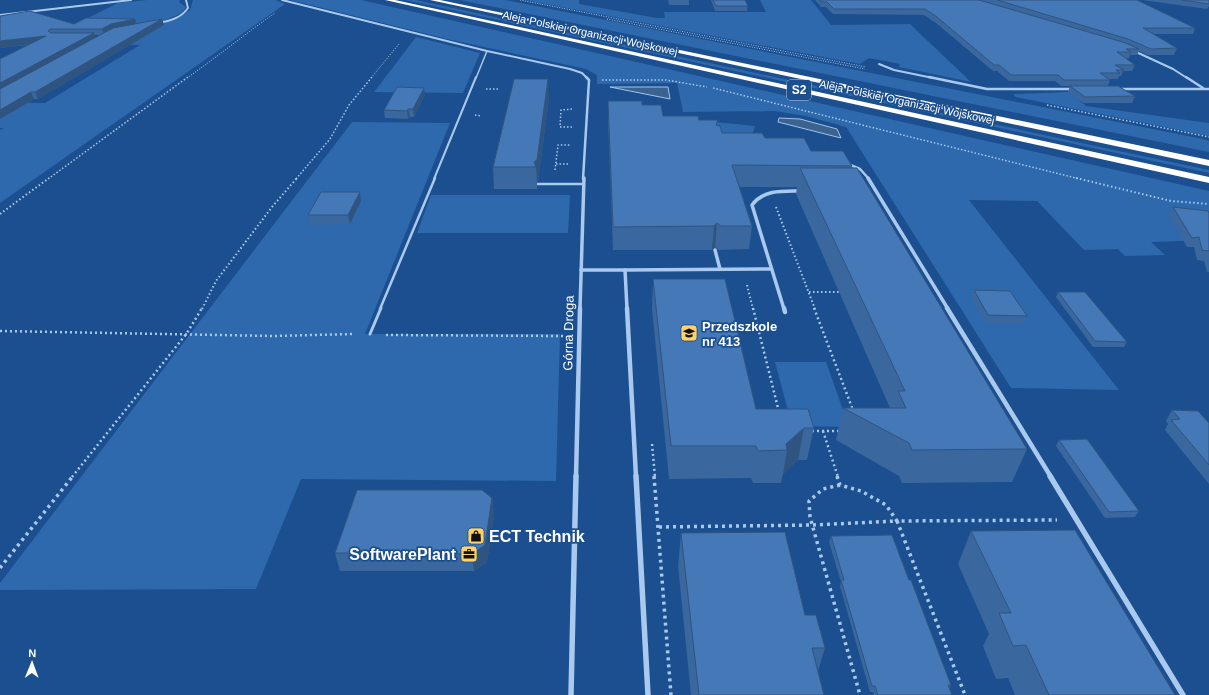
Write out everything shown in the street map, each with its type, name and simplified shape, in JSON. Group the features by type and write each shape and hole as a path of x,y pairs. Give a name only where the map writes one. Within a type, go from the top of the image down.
{"highway":[{"name":"Aleja Polskiej Organizacji Wojskowej","path":"388,0 1209,180"},
{"name":"Aleja Polskiej Organizacji Wojskowej","path":"433,0 1209,163"}],"street":[{"path":"0,15 131,0"},
{"path":"152,24 172,20 185,12 188,8 186,0"},
{"path":"282,0 487,51 570,69 582,73 590,80"},
{"path":"1132,50 1173,69 1203,89"},
{"path":"879,64 894,70 987,89 1080,89"},
{"name":"Górna Droga","path":"571,695 580,270 585,135 590,80"},
{"path":"1111,89 1209,89"},
{"path":"840,161 863,172 1183,695"},
{"path":"785,312 770,269 752,205 756,197 767,192 805,191"},
{"path":"868,191 875,191"},
{"path":"716,250 720,269"},
{"path":"580,270 770,269"},
{"path":"625,270 648,695"}],"lane":[{"path":"370,334 487,51"},
{"path":"538,184 583,184"}],"path":[{"path":"516,2 870,69"},
{"path":"0,214 153,101 232,46 265,19 292,3"},
{"path":"0,568 187,333 211,293 216,281 243,248 272,206 330,139 349,106 398,45 421,34"},
{"path":"590,80 666,80 711,88 1171,201 1209,204"},
{"path":"1041,104 1209,138"},
{"path":"572,127 560,127 561,110 573,109"},
{"path":"555,172 558,145 566,145"},
{"path":"556,164 570,164"},
{"path":"775,203 856,416"},
{"path":"747,284 780,416"},
{"path":"809,292 847,292"},
{"path":"0,330 273,336 370,334 579,336"},
{"path":"807,431 846,431"},
{"path":"823,431 840,485"},
{"path":"651,441 659,527 671,695"},
{"path":"860,695 810,517 809,501 823,489 840,485 861,491 886,505 897,521 965,695"},
{"path":"659,527 813,525 897,521 1076,520"}],"shaded area":[{"path":"147,0 180,0 179,2 186,7 182,12 166,20 135,27 111,29 80,22 118,3"},
{"path":"193,0 275,0 285,4 0,203 0,130 4,128 0,128 0,102 45,103 140,45 98,44 149,26 175,20 190,10"},
{"path":"290,0 361,0 1209,191 1209,240 1151,242 1165,255 1125,256 1118,249 1084,250 1037,201 969,200 1119,390 1011,388 846,127 806,116 775,111 683,112 677,83 597,84 597,75 586,69 447,39"},
{"path":"405,0 416,0 1209,170 1209,173"},
{"path":"460,0 505,0 1203,139 1209,141 1209,152"},
{"path":"525,0 579,0 579,4 657,18 665,18 664,12 766,12 760,0 811,0 831,25 910,24 971,82 899,67 900,64 869,58 860,64"},
{"path":"416,37 480,53 463,93 374,92"},
{"path":"610,87 668,87 670,99"},
{"path":"1069,92 1086,106 1209,123 1209,136 1016,97 1013,94"},
{"path":"779,118 800,119 837,129 841,138 778,122"},
{"path":"684,119 755,126 751,139 677,132"},
{"path":"352,122 450,123 365,334 560,334 556,481 301,479 256,589 0,590 0,583"},
{"path":"431,195 570,195 568,233 417,233"},
{"path":"775,362 826,362 849,427 792,426"}],"building":[{"path":"713,0 745,0 748,6 716,6"},
{"path":"820,0 979,0 1126,43 1139,49 1126,49 1131,52 1117,52 1135,65 1115,65 1124,70 1116,70 1120,73 1100,73 1110,80 1064,80 1058,75 1011,75 999,65 994,65 937,17 925,9 834,9 827,2 821,2"},
{"path":"997,0 1137,0 1195,28 1143,28 1177,48 1151,49 1128,39"},
{"path":"1182,0 1209,0 1209,4"},
{"path":"30,11 74,24 86,18 135,19 111,24 102,29 50,29 48,31 51,33 94,33 0,83 0,59 46,36 0,41 0,16"},
{"path":"162,19 35,92 31,92 0,110 0,89 113,28"},
{"path":"514,79 548,79 537,160 534,162 536,167 493,167"},
{"path":"1070,86 1118,86 1135,96 1085,97"},
{"path":"397,87 424,88 413,109 408,109 407,111 384,110"},
{"path":"608,101 642,101 642,105 661,105 663,116 698,116 699,120 718,120 716,125 720,126 722,133 762,133 765,138 804,138 811,151 843,151 852,166 732,165 752,226 721,226 717,223 714,226 613,227"},
{"path":"800,168 857,168 1027,449 912,450 909,443 843,408 906,408 898,391 905,391"},
{"path":"321,192 360,192 348,215 308,215"},
{"path":"1173,207 1208,211 1209,251 1202,250 1199,237 1192,238"},
{"path":"653,279 725,279 756,409 808,409 814,428 804,428 786,444 787,450 758,451 756,446 671,446"},
{"path":"974,290 1010,291 1027,316 988,315"},
{"path":"1058,292 1085,292 1127,342 1095,341"},
{"path":"1172,410 1198,411 1209,423 1209,465 1171,420 1180,419"},
{"path":"1087,439 1139,511 1109,512 1059,440"},
{"path":"357,490 482,490 492,498 485,545 472,554 335,553"},
{"path":"1075,530 1175,695 1049,695 1026,645 1013,646 999,613 1011,613 971,531"},
{"path":"785,532 805,615 816,615 825,648 812,648 824,695 699,695 681,533"},
{"path":"892,535 909,580 911,580 951,685 948,685 952,695 878,695 875,686 872,686 841,580 844,580 831,536"}],"place":[{"name":"Przedszkole nr 413","path":"689,333"},
{"name":"ECT Technik","path":"476,536"},
{"name":"SoftwarePlant","path":"469,554"}]}
